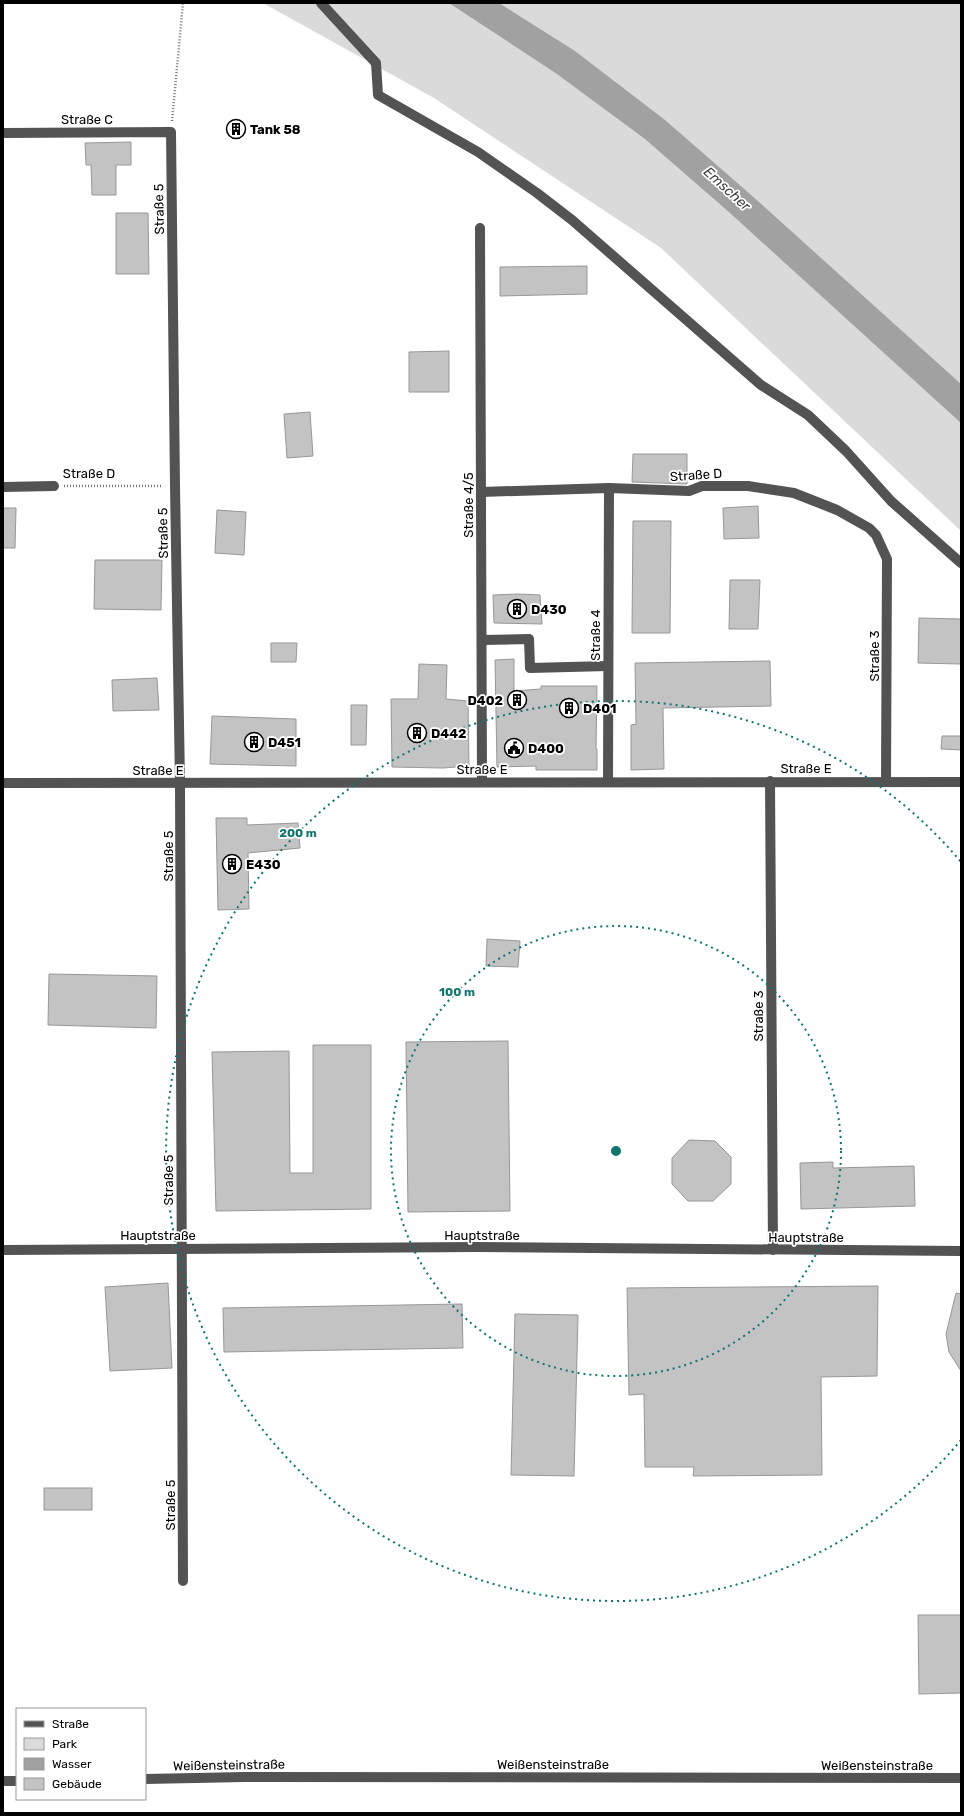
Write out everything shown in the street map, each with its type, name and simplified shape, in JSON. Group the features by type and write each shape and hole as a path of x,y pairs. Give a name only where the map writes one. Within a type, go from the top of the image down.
{"street":[{"path":"321,3 376,64 378,95 478,152 537,193 572,220 761,385 808,415 846,451 891,501 961,564"},
{"name":"Straße C","path":"3,133 171,132"},
{"name":"Straße 5","path":"171,132 180,783 181,1248 184,1581"},
{"name":"Straße 4/5","path":"480,228 482,782"},
{"name":"Straße D","path":"3,486 54,486"},
{"name":"Straße D","path":"481,492 609,488 688,491 702,486 748,486 794,493 837,510 869,528 876,535"},
{"name":"Straße 4","path":"608,782 609,488"},
{"name":"Straße 3","path":"876,535 887,559 886,781"},
{"path":"482,640 529,639 530,668 608,666"},
{"name":"Straße 3","path":"770,781 772,1250"},
{"name":"Straße E","path":"3,782 961,782"},
{"name":"Hauptstraße","path":"3,1250 484,1247 961,1251"},
{"name":"Weißensteinstraße","path":"146,1779 245,1777 961,1778"},
{"path":"3,1781 16,1781"}],"path":[{"path":"171,132 184,3"},
{"name":"Straße D","path":"54,486 175,486"}],"green space":[{"path":"263,3 961,3 961,531 661,248 434,98"}],"water":[{"name":"Emscher","path":"449,3 499,3 575,51 665,120 750,194 961,384 961,423 730,213 645,139 557,74"}],"building":[{"name":"Tank 58","path":"236,120 242,123 245,129 242,135 236,138 230,135 227,129 230,123"},
{"path":"131,142 131,165 116,165 116,195 92,195 91,165 86,165 85,143"},
{"path":"116,213 148,213 149,274 116,274"},
{"path":"587,266 587,294 500,296 500,267"},
{"path":"449,351 449,392 409,392 409,352"},
{"path":"310,412 313,456 287,458 284,414"},
{"path":"633,454 687,454 687,484 632,482"},
{"path":"758,506 759,538 724,539 723,508"},
{"path":"3,508 16,508 15,548 3,548"},
{"path":"217,510 246,512 244,555 215,553"},
{"path":"633,521 671,521 670,633 632,633"},
{"path":"95,560 162,560 161,610 94,609"},
{"path":"730,580 760,580 758,629 729,629"},
{"name":"D430","path":"493,595 540,595 542,624 494,623"},
{"path":"919,618 961,619 961,664 918,663"},
{"path":"271,643 297,643 296,662 271,662"},
{"path":"514,659 514,691 541,689 541,686 597,686 597,770 536,770 536,766 497,767 495,660"},
{"path":"770,661 771,706 663,708 664,769 631,770 631,725 636,724 635,663"},
{"path":"419,664 447,665 446,699 468,701 469,766 443,768 392,767 391,699 418,699"},
{"path":"157,678 159,710 113,711 112,680"},
{"path":"351,705 367,705 366,745 351,745"},
{"name":"D451","path":"212,716 296,719 296,766 210,764"},
{"path":"942,736 961,736 961,750 941,749"},
{"name":"E430","path":"216,818 247,818 247,825 298,823 300,848 248,853 249,909 218,910"},
{"path":"487,939 520,941 518,967 486,966"},
{"path":"49,974 157,976 156,1028 48,1025"},
{"path":"508,1041 510,1211 408,1212 406,1042"},
{"path":"313,1045 371,1045 371,1209 216,1211 212,1052 289,1051 290,1173 313,1173"},
{"path":"689,1140 715,1141 731,1157 731,1184 713,1201 688,1201 672,1184 672,1158"},
{"path":"833,1162 833,1168 914,1166 915,1206 801,1209 800,1163"},
{"path":"168,1283 172,1368 110,1371 105,1287"},
{"path":"878,1286 877,1376 821,1377 822,1475 693,1476 694,1467 645,1467 644,1394 629,1395 627,1288"},
{"path":"956,1293 961,1294 961,1371 949,1352 946,1334"},
{"path":"462,1304 463,1348 224,1352 223,1308"},
{"path":"515,1314 578,1315 574,1476 511,1475"},
{"path":"44,1488 92,1488 92,1510 44,1510"},
{"path":"918,1615 961,1615 961,1693 919,1694"}],"place":[{"name":"Tank 58","path":"236,129"},
{"name":"D430","path":"517,609"},
{"name":"D402","path":"517,700"},
{"name":"D401","path":"569,708"},
{"name":"D442","path":"417,733"},
{"name":"D451","path":"254,742"},
{"name":"D400","path":"514,748"},
{"name":"E430","path":"232,864"}]}
